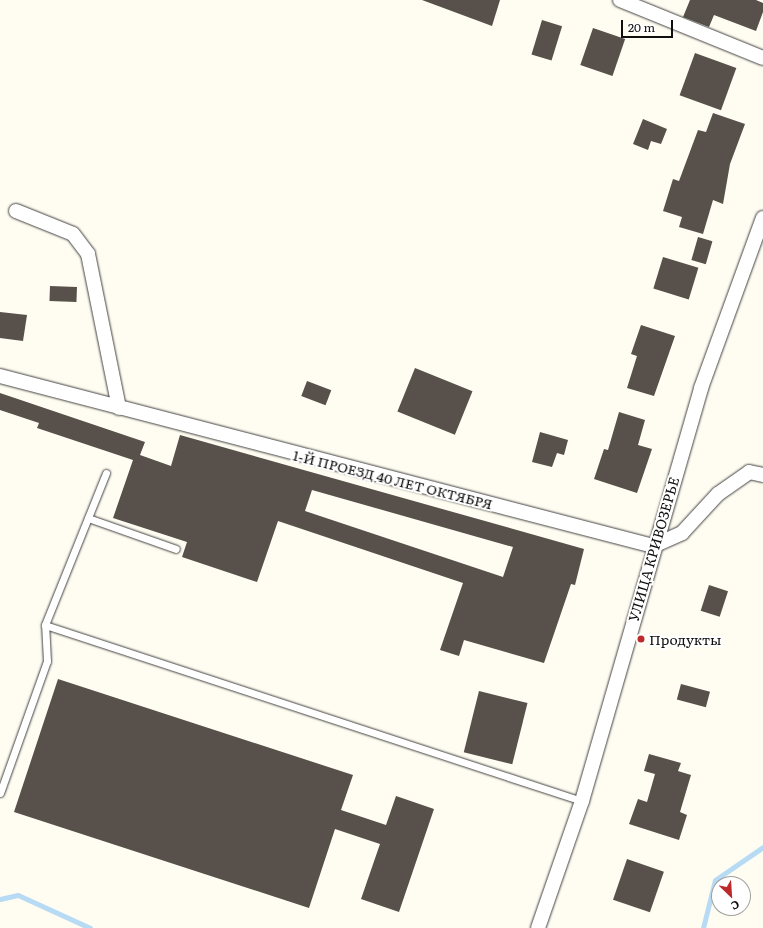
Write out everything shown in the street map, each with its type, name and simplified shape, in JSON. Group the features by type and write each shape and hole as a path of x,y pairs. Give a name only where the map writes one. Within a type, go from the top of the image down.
{"street":[{"path":"620,0 763,58"},
{"path":"16,211 72,234 88,254 118,408"},
{"name":"УЛИЦА КРИВОЗЕРЬЕ","path":"538,928 582,801 653,546 701,388 763,218"},
{"name":"1-Й ПРОЕЗД 40 ЛЕТ ОКТЯБРЯ","path":"0,376 118,408 653,546"},
{"path":"653,546 682,533 718,494 749,472 763,475"}],"lane":[{"path":"0,793 47,661 45,625 106,472"},
{"path":"88,518 176,549"},
{"path":"45,625 582,801"}],"building":[{"path":"422,0 500,0 492,26"},
{"path":"690,0 756,0 763,3 763,12 756,31 714,15 709,27 683,17"},
{"path":"542,20 562,26 552,61 531,54"},
{"path":"593,28 625,39 612,76 580,65"},
{"path":"695,53 736,68 721,110 680,95"},
{"path":"713,113 745,124 730,164 723,204 713,200 703,234 679,227 682,217 663,211 673,179 679,181 698,130 706,132"},
{"path":"643,119 667,129 661,144 651,141 648,150 633,144"},
{"path":"698,237 712,241 706,264 691,260"},
{"path":"663,257 698,268 689,299 653,289"},
{"path":"50,286 77,287 76,302 49,301"},
{"path":"0,312 27,315 23,341 0,338"},
{"path":"641,325 675,336 654,396 627,388 637,356 631,354"},
{"path":"415,368 472,391 455,435 397,412"},
{"path":"307,381 331,390 326,405 301,396"},
{"path":"0,393 145,442 140,455 171,466 180,435 584,549 575,585 571,584 544,663 464,640 459,656 440,650 463,583 278,521 257,582 182,557 187,542 113,518 133,460 37,428 39,423 0,410","holes":["312,490 513,547 503,577 305,511"]},
{"path":"619,412 645,420 638,445 652,449 637,493 594,479 604,449 608,450"},
{"path":"540,432 568,440 564,455 557,453 552,467 532,462"},
{"path":"709,585 728,591 720,617 701,611"},
{"path":"58,679 353,775 341,810 386,825 396,796 434,809 399,912 361,899 380,844 335,829 309,908 14,812"},
{"path":"681,684 710,692 706,707 677,699"},
{"path":"479,691 528,703 512,764 464,752"},
{"path":"649,754 681,763 678,771 691,775 680,812 687,815 679,840 629,824 638,799 647,802 655,774 644,771"},
{"path":"627,859 664,872 650,912 613,900"}],"waterway":[{"path":"703,928 715,880 763,847"},
{"path":"0,899 18,895 90,928"}],"place":[{"name":"Продукты","path":"641,639"}]}
